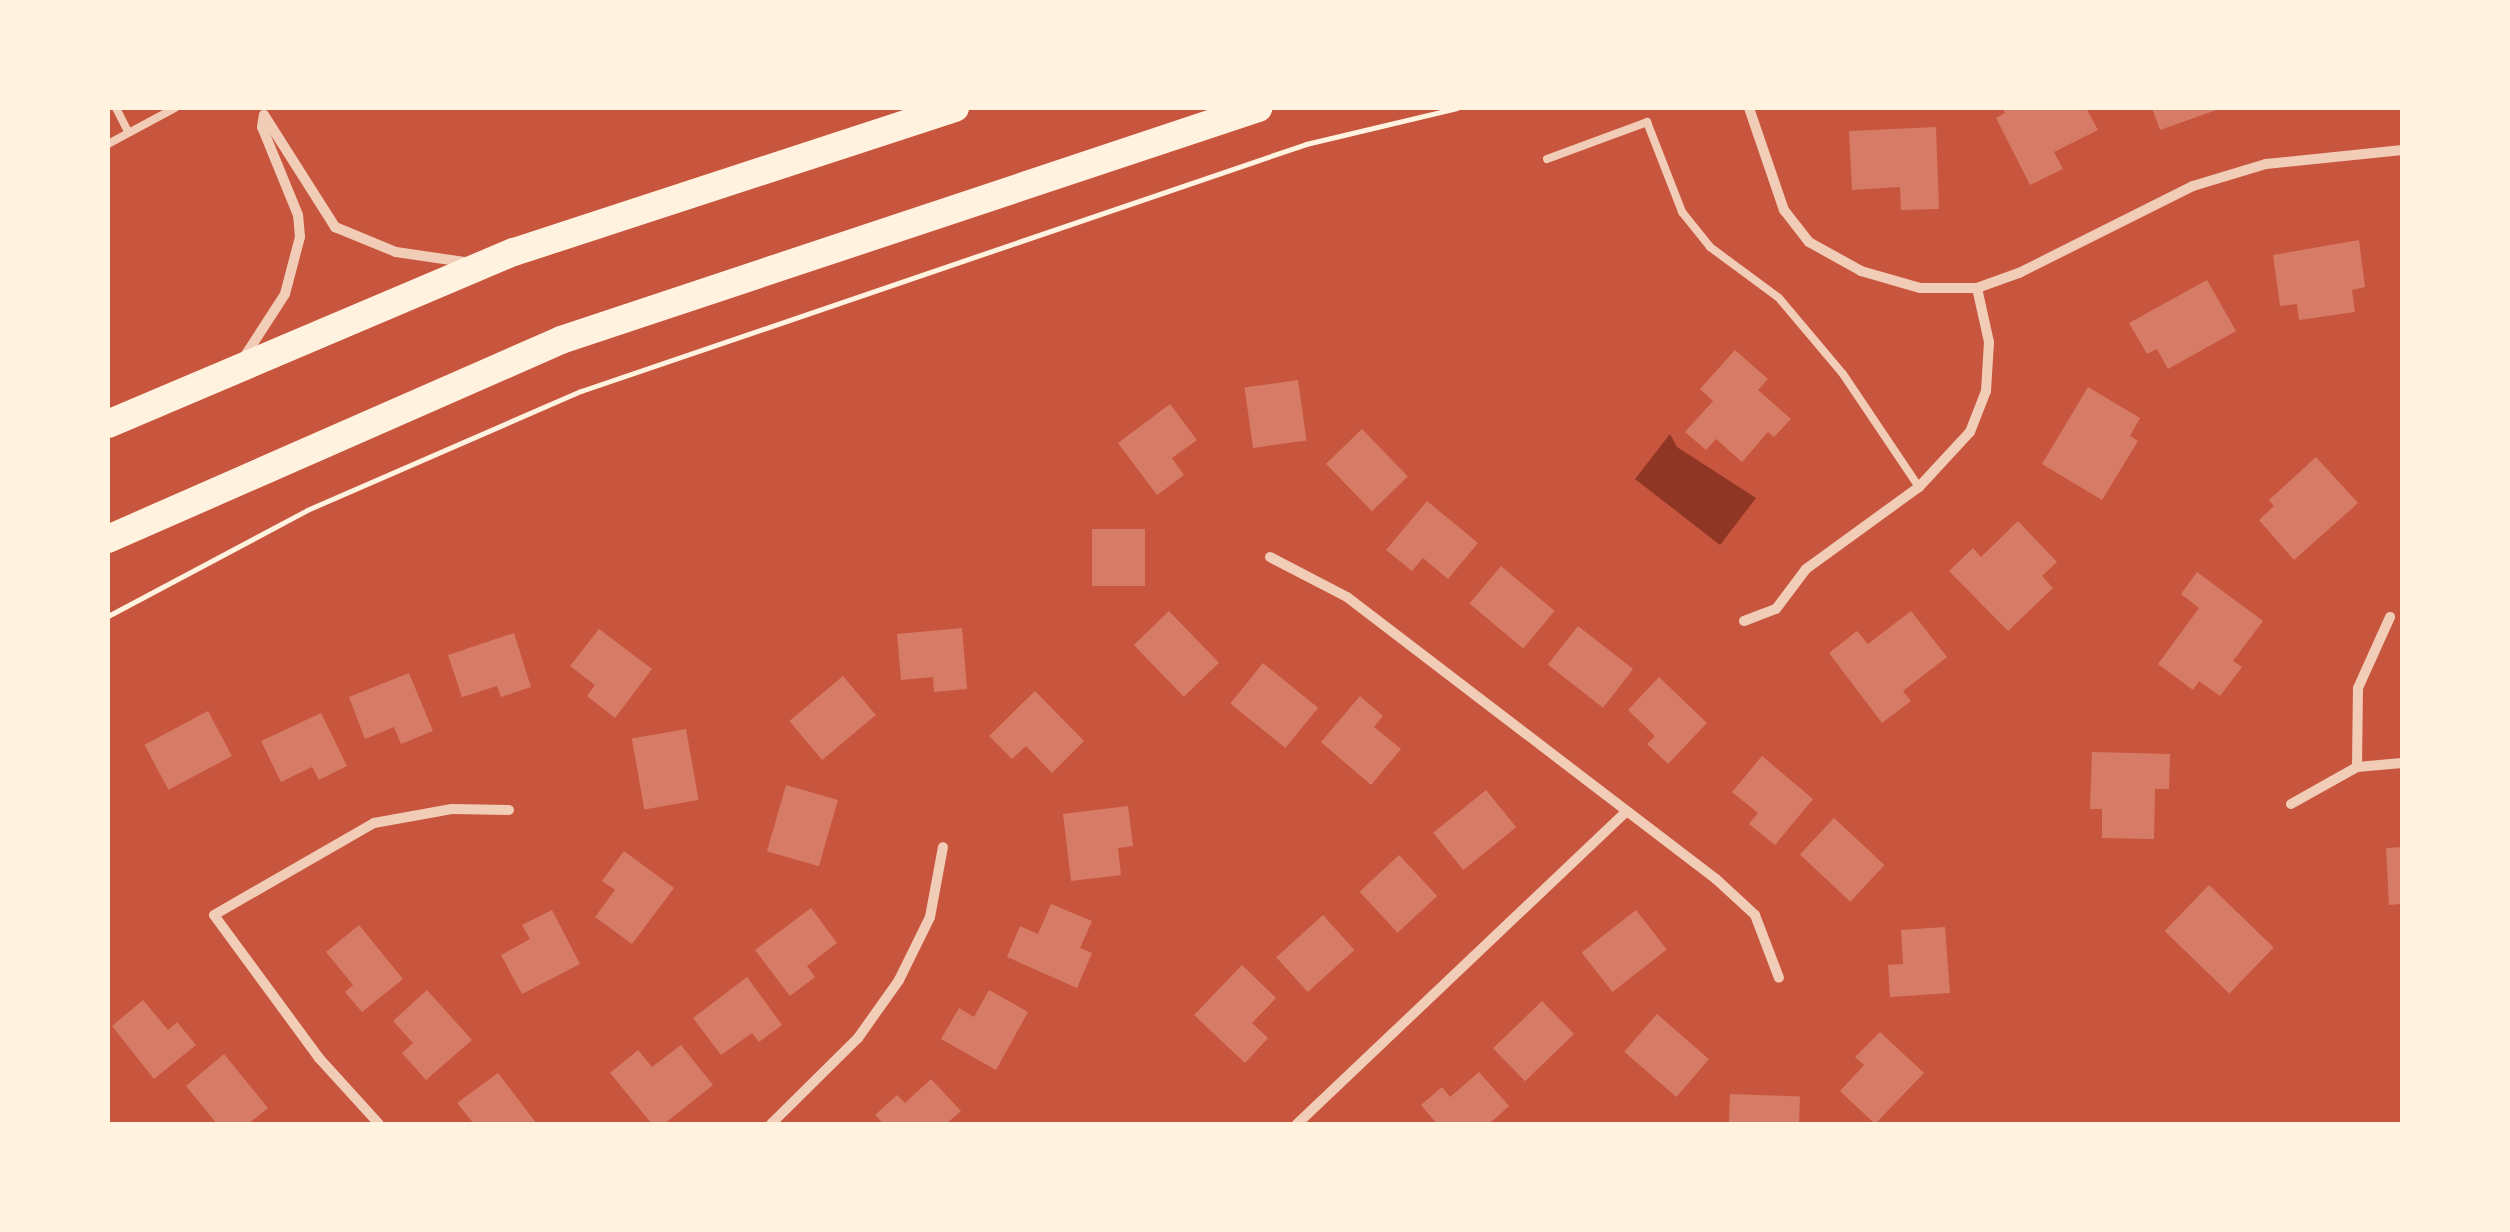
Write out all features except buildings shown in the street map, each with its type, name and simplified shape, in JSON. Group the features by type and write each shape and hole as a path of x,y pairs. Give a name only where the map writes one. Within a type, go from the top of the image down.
{"highway":[{"path":"108,424 482,266 955,108"},
{"path":"108,539 560,340 1258,108"}],"street":[{"path":"1749,108 1784,210 1808,242 1861,272 1920,288 1977,288 2193,186 2266,164 2402,150"},
{"path":"262,111 334,228 396,252 482,266"},
{"path":"235,371 286,294 297,262 298,215 262,127 262,111"},
{"path":"1744,621 1776,609 1806,569 1920,487 1970,432 1986,391 1989,342 1977,288"},
{"path":"1270,558 1347,597 1755,915 1779,978"},
{"path":"2357,767 2358,688 2390,617"},
{"path":"2291,804 2357,767 2402,763"},
{"path":"379,1124 256,978 214,915 374,824 452,809 509,810"},
{"path":"1297,1124 1625,812"},
{"path":"771,1124 858,1038 899,980 930,916 942,846"}],"lane":[{"path":"116,108 128,132"},
{"path":"108,144 176,108"},
{"path":"1547,159 1647,122 1682,212 1710,247 1779,298 1843,374 1920,487"}],"path":[{"path":"108,616 307,510 581,390 1306,144 1457,108"}],"shaded area":[{"path":"1670,434 1677,447 1756,498 1720,545 1635,479"}]}
